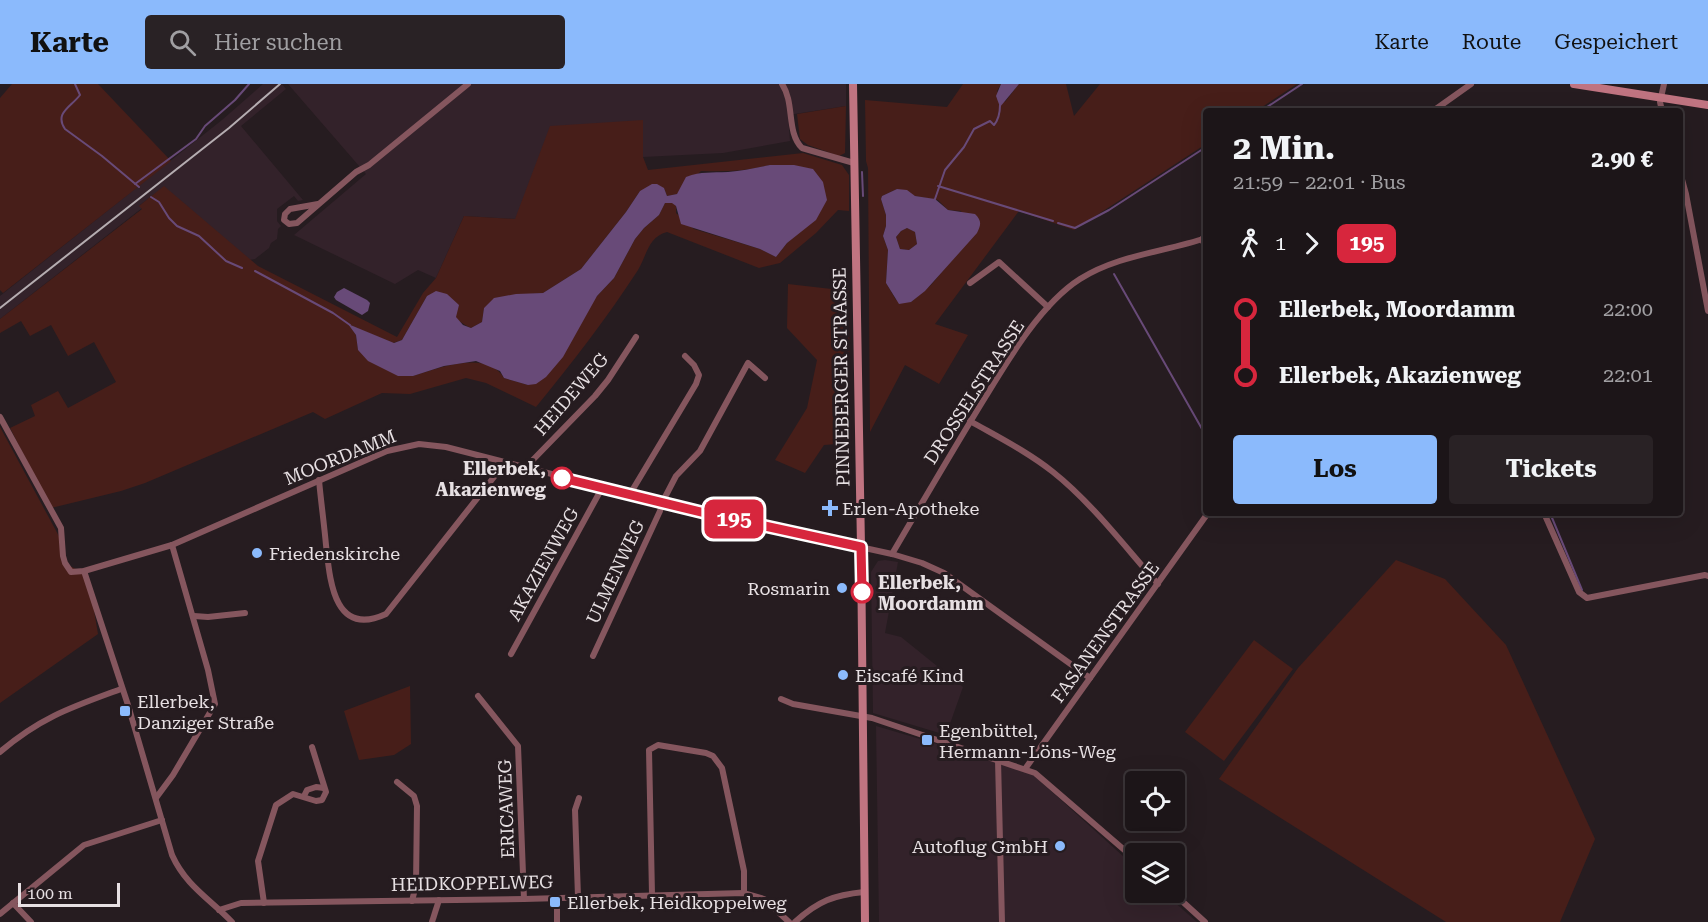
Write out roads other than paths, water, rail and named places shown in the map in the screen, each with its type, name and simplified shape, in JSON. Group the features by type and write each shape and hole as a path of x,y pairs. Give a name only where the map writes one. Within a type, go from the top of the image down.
{"main road":[{"name":"PINNEBERGER STRASSE","path":"853,84 865,922"},
{"path":"1574,84 1613,87 1708,105"}],"street":[{"path":"318,204 290,209 285,214 284,220 289,224 297,223 356,172 369,165 468,84"},
{"path":"782,84 788,95 797,143 802,148 854,160"},
{"path":"1437,108 1471,84"},
{"path":"1662,108 1664,84"},
{"path":"1683,183 1708,310"},
{"name":"DROSSELSTRASSE","path":"892,554 1012,353 1048,307 1080,279 1102,268 1127,259 1203,239"},
{"path":"970,283 999,262 1048,307"},
{"name":"HEIDEWEG","path":"525,468 595,396 636,337"},
{"path":"630,494 696,384 699,375 694,365 685,356"},
{"name":"ULMENWEG","path":"593,656 676,476 700,451 747,363 765,378"},
{"path":"0,417 61,528 65,563 71,572 84,571 178,869 219,910 224,919 232,922"},
{"path":"970,421 1034,458 1053,472 1074,491 1158,584"},
{"name":"MOORDAMM","path":"84,571 172,545 387,451 408,445 431,445 602,488 892,554 922,563 944,573 1090,678"},
{"path":"319,480 330,576 335,596 343,609 351,616 361,621 374,620 386,614 505,463"},
{"name":"AKAZIENWEG","path":"511,654 602,488"},
{"name":"FASANENSTRASSE","path":"1025,769 1206,516"},
{"path":"1545,516 1579,592 1587,598 1704,574 1708,576"},
{"path":"156,798 179,766 215,704 194,616 172,545"},
{"path":"194,616 208,617 245,613"},
{"path":"0,752 24,732 48,717 121,689"},
{"name":"ERICAWEG","path":"478,696 514,738 518,746 525,899"},
{"path":"781,699 793,704 863,716 1035,773 1125,851"},
{"path":"652,894 649,750 657,745 706,753 718,761 722,768 744,872 744,892"},
{"path":"264,903 258,861 269,821 276,806 293,794 316,801 322,800 326,792 312,747"},
{"path":"998,760 1002,922"},
{"path":"397,782 414,796 417,806 416,885 412,901"},
{"path":"304,796 307,790 316,787 324,788"},
{"path":"578,897 575,810 579,798"},
{"path":"0,914 84,845 162,820"},
{"name":"HEIDKOPPELWEG","path":"219,910 241,903 525,899 744,892 764,900 789,922"},
{"path":"795,922 823,900 864,892"},
{"path":"432,922 439,900"},
{"path":"13,903 31,922"},
{"path":"1184,903 1205,922"},
{"path":"557,908 557,922"}],"waterway":[{"path":"75,84 80,95 63,114 61,119 65,129 139,187"},
{"path":"135,184 196,139 205,126 235,100 249,84"},
{"path":"1266,108 1302,84"},
{"path":"933,201 945,170 964,147 974,129 990,121 994,125 999,115 1000,105"},
{"path":"1058,223 1075,228 1109,210 1203,149"},
{"path":"862,172 863,196"},
{"path":"938,186 1053,221"},
{"path":"151,197 159,202 177,226 199,236 226,261 242,268"},
{"path":"255,271 333,313 350,325"},
{"path":"1114,274 1203,431"},
{"path":"1551,516 1582,590"}],"railway":[{"path":"0,308 229,128 280,84"}],"place":[{"name":"Ellerbek, Akazienweg","path":"562,478"},
{"name":"Erlen-Apotheke","path":"830,508"},
{"name":"Friedenskirche","path":"257,553"},
{"name":"Rosmarin","path":"842,588"},
{"name":"Ellerbek, Moordamm","path":"862,592"},
{"name":"Eiscafé Kind","path":"843,675"},
{"name":"Ellerbek, Danziger Straße","path":"125,711"},
{"name":"Egenbüttel, Hermann-Löns-Weg","path":"927,740"},
{"name":"Autoflug GmbH","path":"1060,846"},
{"name":"Ellerbek, Heidkoppelweg","path":"555,902"}]}
